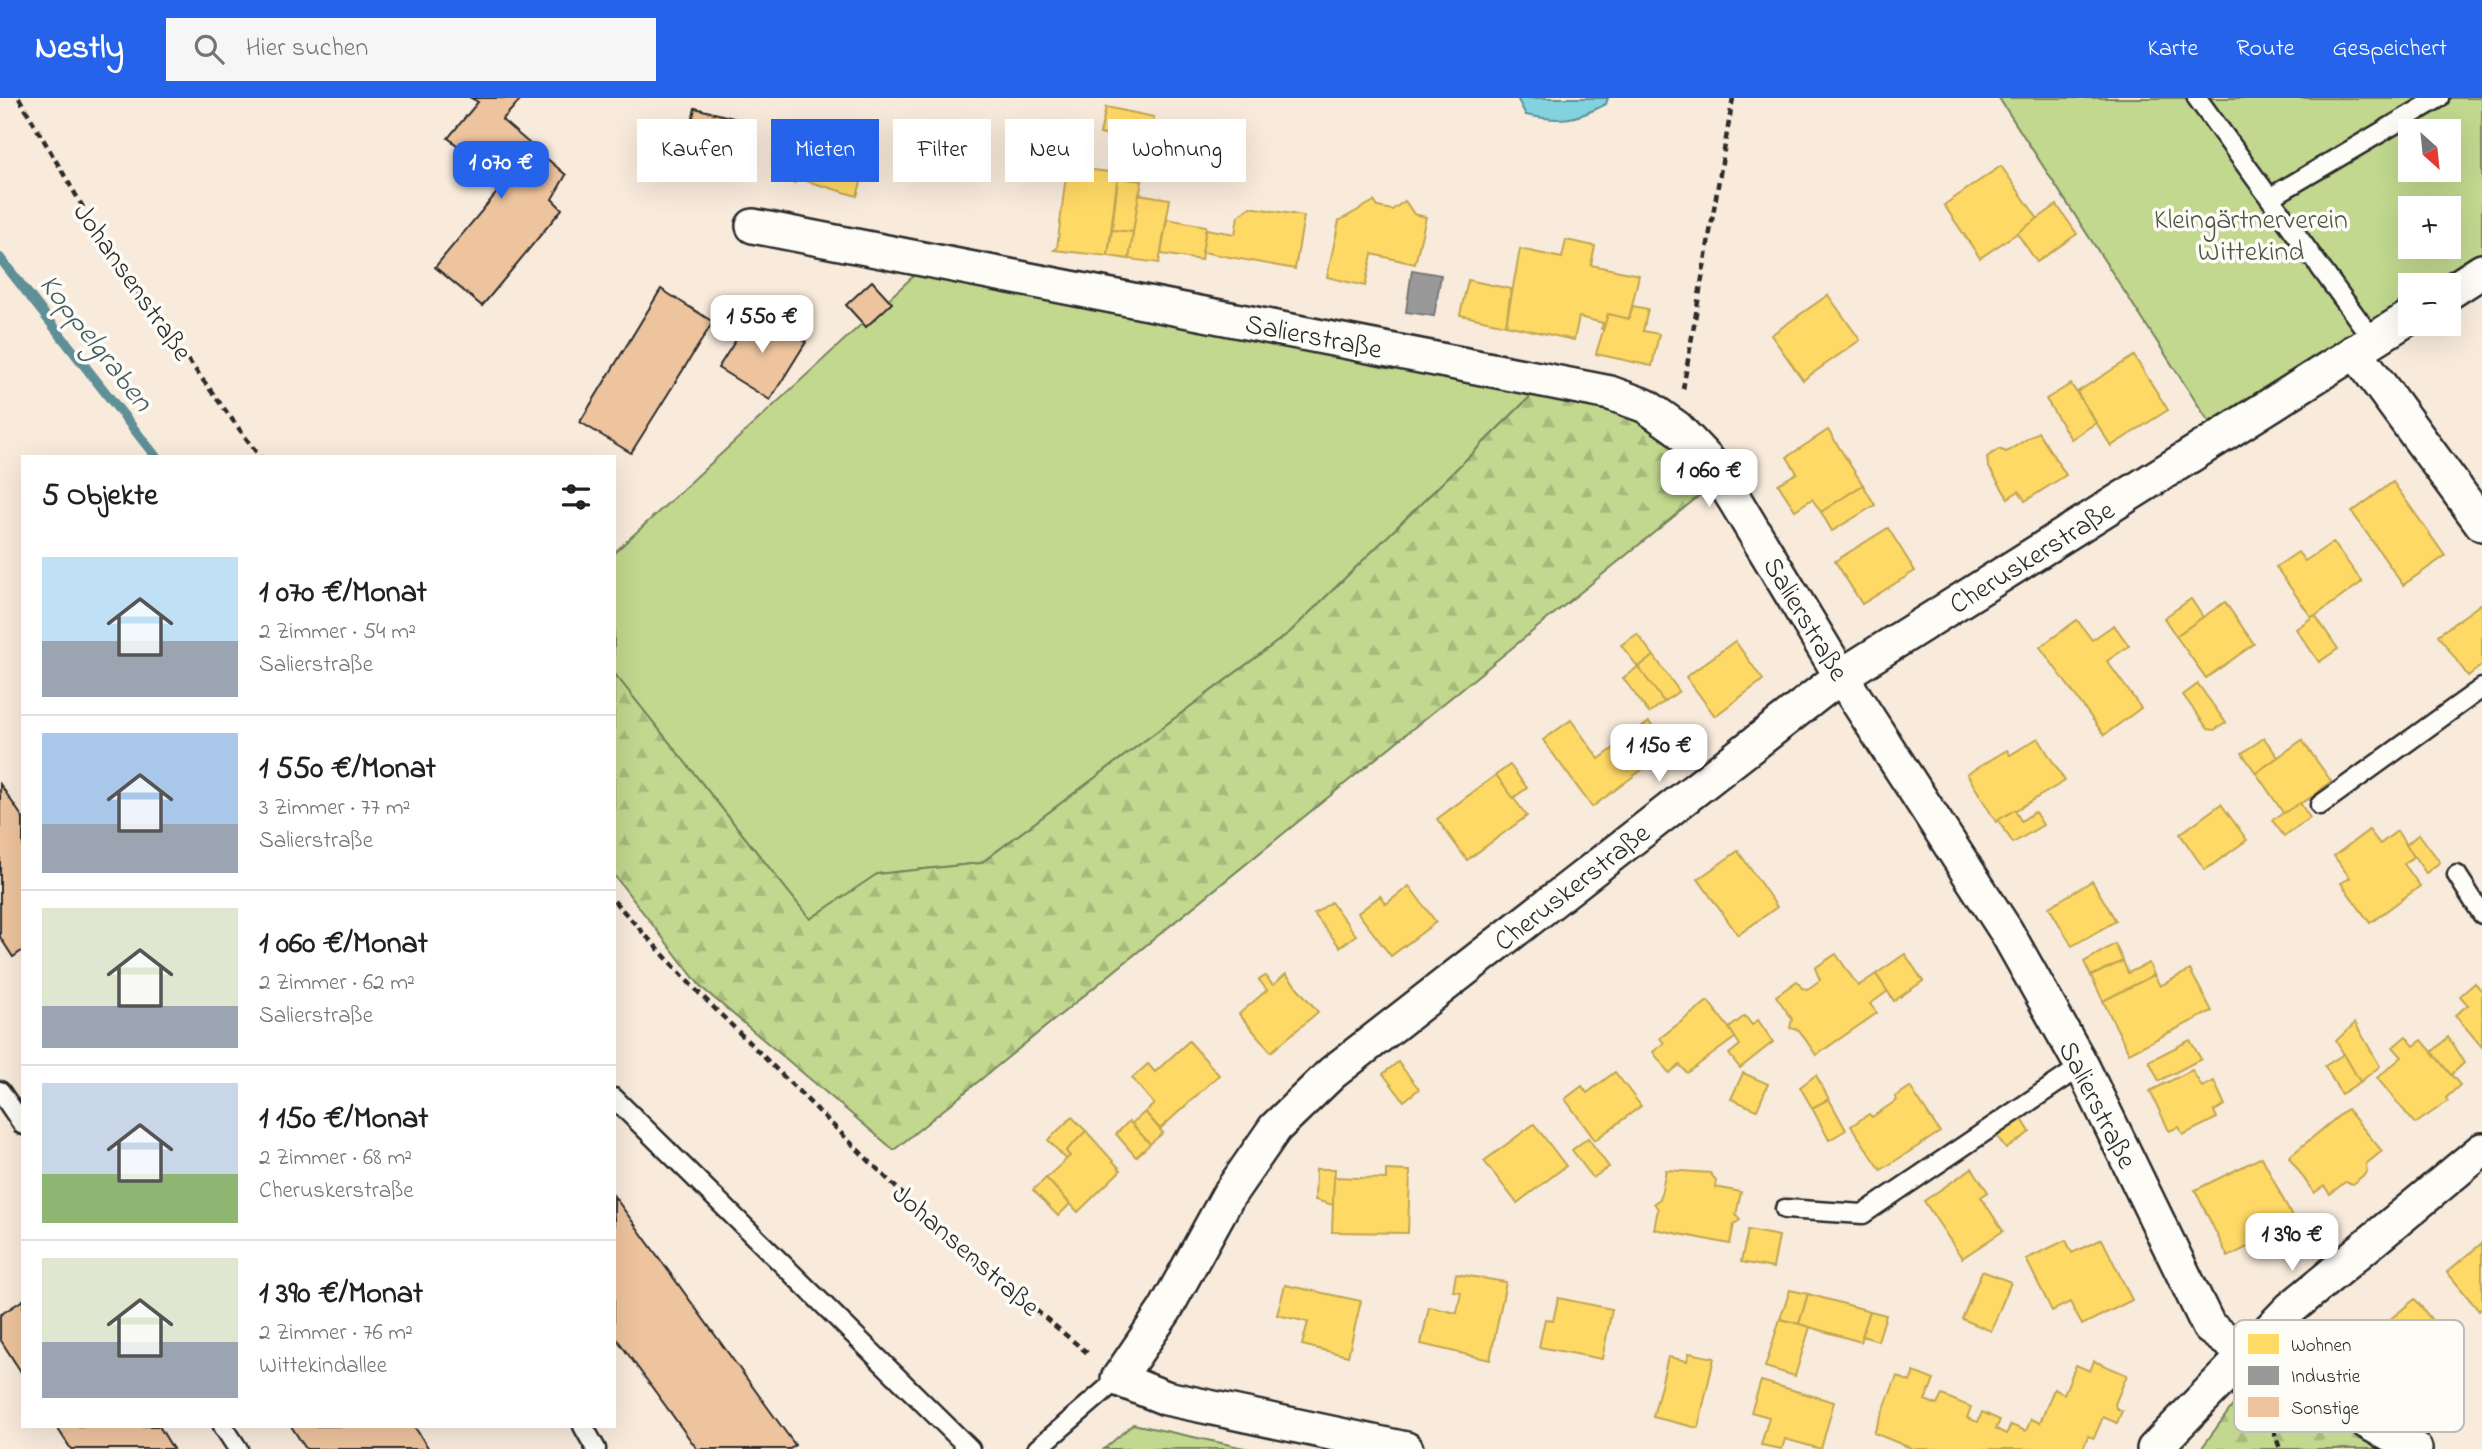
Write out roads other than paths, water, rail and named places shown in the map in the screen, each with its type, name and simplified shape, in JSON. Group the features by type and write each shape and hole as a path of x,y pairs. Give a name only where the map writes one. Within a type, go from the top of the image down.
{"street":[{"name":"Salierstraße","path":"752,226 1610,393 1646,406 1677,428 1714,468 1842,676 2006,931 2082,1066 2209,1327 2234,1345"},
{"path":"2461,285 2482,271"},
{"name":"Cheruskerstraße","path":"1118,1379 1165,1310 1228,1196 1275,1128 1322,1082 1842,676 2398,325"},
{"path":"2364,346 2482,524"},
{"path":"2280,1320 2482,1150"},
{"path":"2154,1449 2234,1365"},
{"path":"1118,1379 1166,1398 1406,1449"},
{"name":"Salierstraße","path":"2384,1432 2414,1449"}],"lane":[{"path":"2197,98 2272,197 2364,346"},
{"path":"2272,197 2439,98"},
{"path":"2320,805 2482,688"},
{"path":"2457,875 2482,915"},
{"path":"1785,1209 1863,1214 2082,1066"},
{"path":"8,1099 21,1122"},
{"path":"616,1100 970,1449"},
{"path":"1037,1449 1118,1379"},
{"path":"224,1428 238,1449"},
{"path":"584,1428 597,1449"}],"water":[{"path":"1517,98 1608,98 1606,104 1585,114 1548,119 1526,115"}],"waterway":[{"name":"Koppelgraben","path":"0,258 154,455"}],"park label":[{"name":"Kleingärtnerverein Wittekind","path":"2251,234"}]}
